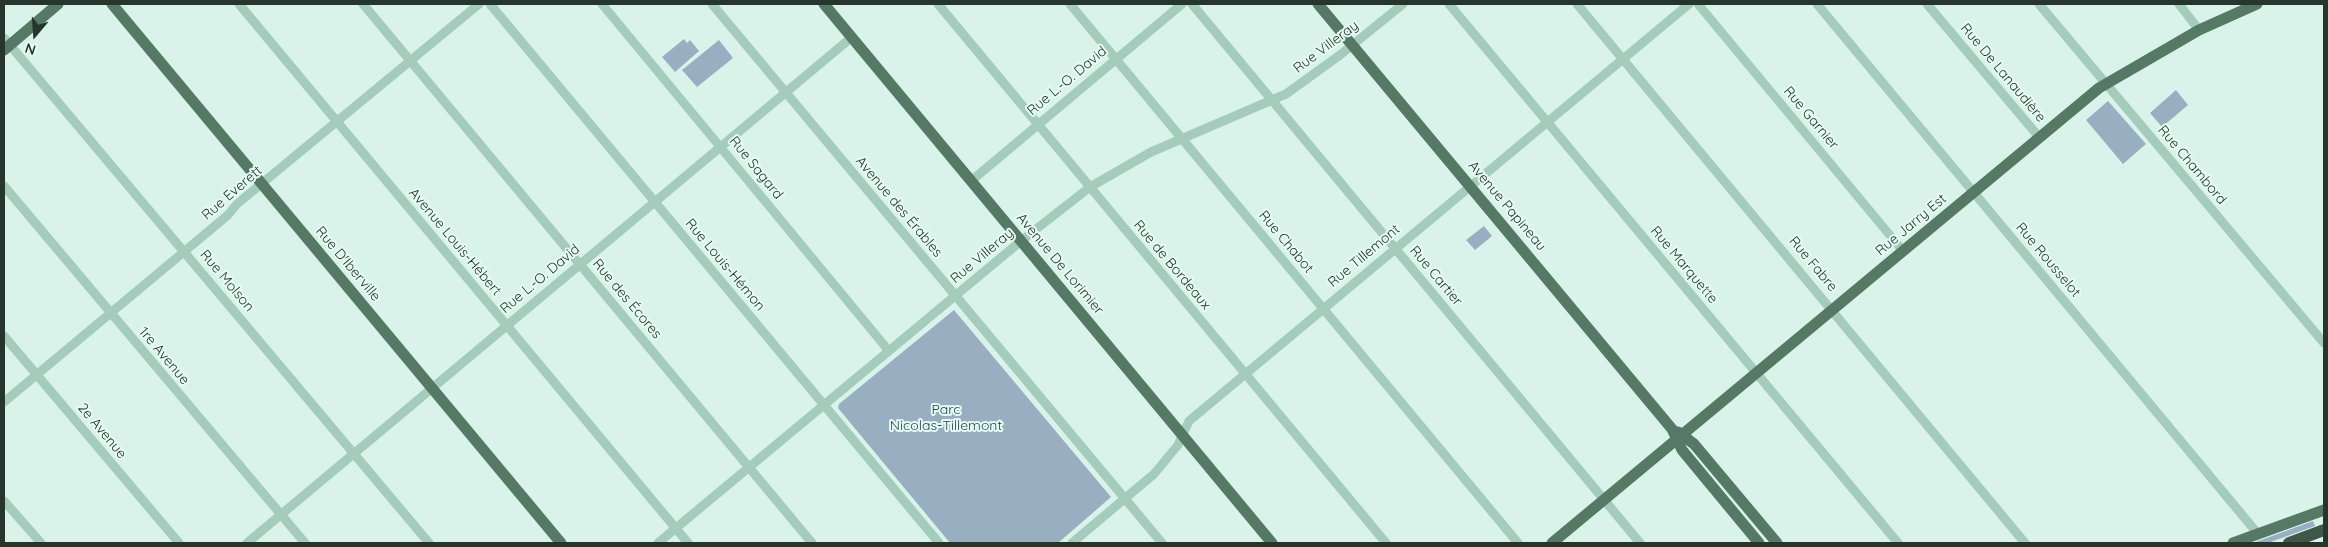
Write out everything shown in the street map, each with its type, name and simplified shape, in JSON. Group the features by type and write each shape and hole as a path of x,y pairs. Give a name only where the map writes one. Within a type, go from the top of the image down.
{"highway":[{"path":"2289,543 2324,530"}],"main road":[{"path":"6,44 58,4"},
{"name":"Rue D'Iberville","path":"112,4 561,543"},
{"name":"Avenue De Lorimier","path":"824,4 1272,543"},
{"name":"Avenue Papineau","path":"1318,4 1672,429 1680,438 1694,444 1777,543"},
{"name":"Rue Jarry Est","path":"1552,543 2106,83 2199,30 2257,4"},
{"name":"Avenue Papineau","path":"1680,438 1682,450 1759,543"},
{"path":"2233,543 2324,510"}],"street":[{"name":"Avenue Louis-Hébert","path":"239,4 688,543"},
{"name":"Rue des Écores","path":"364,4 812,543"},
{"name":"Rue Everett","path":"4,402 479,4"},
{"name":"Rue Louis-Hémon","path":"490,4 939,543"},
{"name":"Rue Sagard","path":"602,4 890,351"},
{"name":"Avenue des Érables","path":"712,4 1162,543"},
{"name":"Rue de Bordeaux","path":"938,4 1386,543"},
{"name":"Rue Chabot","path":"1070,4 1518,543"},
{"name":"Rue L.-O. David","path":"971,181 1182,4"},
{"name":"Rue Cartier","path":"1192,4 1640,543"},
{"name":"Rue Villeray","path":"658,543 1021,241 1090,187 1134,161 1182,138 1286,94 1353,45 1403,4"},
{"name":"Rue Marquette","path":"1450,4 1898,543"},
{"name":"Rue Fabre","path":"1577,4 2026,543"},
{"name":"Rue Tillemont","path":"1072,543 1162,465 1178,446 1186,423 1689,4"},
{"name":"Rue Garnier","path":"1698,4 1903,251"},
{"name":"Rue Rousselot","path":"1817,4 2258,534"},
{"name":"Rue De Lanaudière","path":"1927,4 2039,137"},
{"name":"Rue Chambord","path":"2039,4 2324,343"},
{"path":"2179,4 2199,30"},
{"name":"Rue L.-O. David","path":"248,543 852,37"},
{"name":"Rue Molson","path":"6,44 429,543"},
{"name":"1re Avenue","path":"4,186 304,543"},
{"name":"2e Avenue","path":"4,336 179,543"},
{"path":"4,501 41,543"}],"green space":[{"path":"684,39 687,43 690,40 699,51 675,72 662,57"},
{"path":"719,40 733,58 697,87 682,70"},
{"path":"2176,90 2188,105 2162,127 2150,113"},
{"path":"2108,101 2146,144 2123,164 2086,120"},
{"path":"1484,226 1492,236 1475,250 1466,240"},
{"name":"Parc Nicolas-Tillemont","path":"954,310 1111,497 1058,543 950,543 838,408 839,404"},
{"path":"2313,521 2315,526 2268,543 2253,543"}]}
